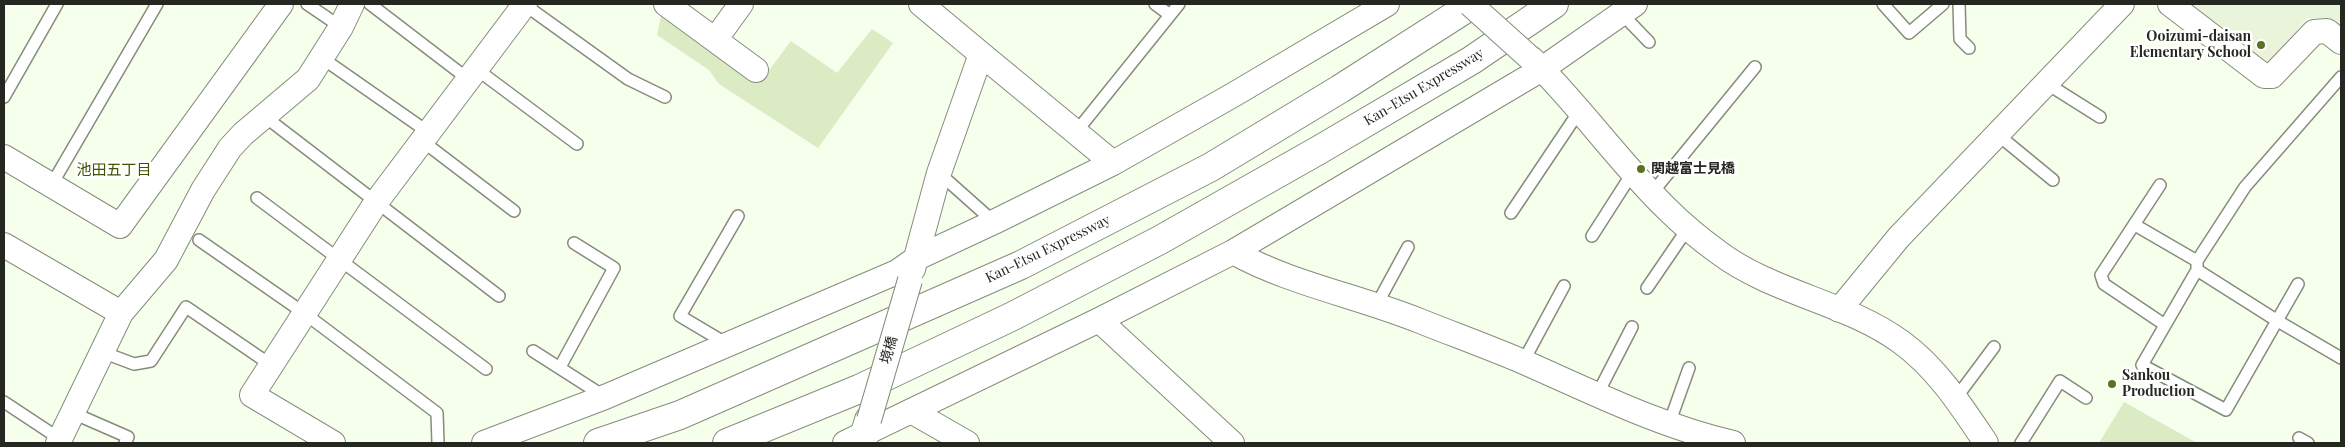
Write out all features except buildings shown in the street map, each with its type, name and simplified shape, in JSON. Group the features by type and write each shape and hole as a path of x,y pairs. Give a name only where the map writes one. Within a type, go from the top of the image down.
{"highway":[{"name":"Kan-Etsu Expressway","path":"598,443 680,415 1021,265 1211,166 1340,89 1471,4"},
{"name":"Kan-Etsu Expressway","path":"727,443 858,389 1002,322 1160,240 1472,60 1554,4"}],"street":[{"path":"4,157 120,226 281,4"},
{"path":"59,441 121,313 166,260 203,190 230,148 308,79 352,4"},
{"path":"666,4 756,70"},
{"path":"715,40 741,4"},
{"path":"484,443 605,397 897,272 913,269 994,222 1112,162 1233,95 1387,4"},
{"path":"1471,4 1536,63 1580,110 1652,193 1688,228 1719,253 1748,271 1874,326 1902,343 1935,374 1956,398 1986,443"},
{"path":"1839,310 1899,237 2122,4"},
{"path":"2170,4 2264,76 2272,76 2314,32 2327,31 2341,42"},
{"path":"333,443 252,395 338,258 377,201 521,5"},
{"path":"929,6 981,54 1112,162"},
{"path":"860,435 1099,320 1233,252 1536,63 1628,9"},
{"name":"境橋","path":"860,435 913,269 939,173 981,54"},
{"path":"4,244 121,313"},
{"path":"1233,252 1261,268 1408,316 1523,362 1636,412 1706,437 1733,443"},
{"path":"1099,320 1228,442"},
{"path":"911,411 967,443"}],"lane":[{"path":"4,97 57,4"},
{"path":"52,184 157,4"},
{"path":"307,4 332,21"},
{"path":"370,4 577,144"},
{"path":"1155,4 1170,16"},
{"path":"1076,132 1179,4"},
{"path":"1883,4 1909,33 1943,4"},
{"path":"1959,4 1960,39 1969,48"},
{"path":"521,5 628,80 665,97"},
{"path":"1628,9 1649,42"},
{"path":"322,58 424,136 514,211"},
{"path":"1652,193 1755,67"},
{"path":"2298,284 2226,410 2142,365 2197,266 2245,188 2341,76"},
{"path":"2046,83 2100,117"},
{"path":"1511,213 1580,110"},
{"path":"264,116 500,296"},
{"path":"1997,134 2053,180"},
{"path":"1592,236 1634,172"},
{"path":"939,173 994,222"},
{"path":"2160,185 2101,275 2104,284 2165,325"},
{"path":"257,198 486,369"},
{"path":"727,344 680,316 738,216"},
{"path":"2135,224 2276,320 2341,358"},
{"path":"1647,288 1688,228"},
{"path":"199,240 304,314 437,413 438,443"},
{"path":"560,367 614,268 574,243"},
{"path":"1376,306 1408,247"},
{"path":"1523,362 1564,286"},
{"path":"102,352 134,364 150,361 186,307 271,366"},
{"path":"1596,395 1632,327"},
{"path":"1956,398 1994,347"},
{"path":"533,352 560,367 605,397"},
{"path":"1669,424 1689,368"},
{"path":"2021,443 2060,381 2086,398"},
{"path":"4,402 59,441"},
{"path":"73,413 128,437 124,443"}],"shaded area":[{"name":"Ooizumi-daisan Elementary School","path":"2185,4 2341,4 2341,30 2327,18 2307,18 2270,62 2257,61"},
{"path":"661,16 761,81 791,41 837,73 872,29 893,43 818,148 719,84 709,70 657,35"},
{"path":"2124,402 2197,443 2099,443"}],"place":[{"name":"Ooizumi-daisan Elementary School","path":"2261,45"},
{"name":"関越富士見橋","path":"1641,169"},
{"name":"Sankou Production","path":"2112,384"}],"district":[{"name":"池田五丁目","path":"114,170"}]}
